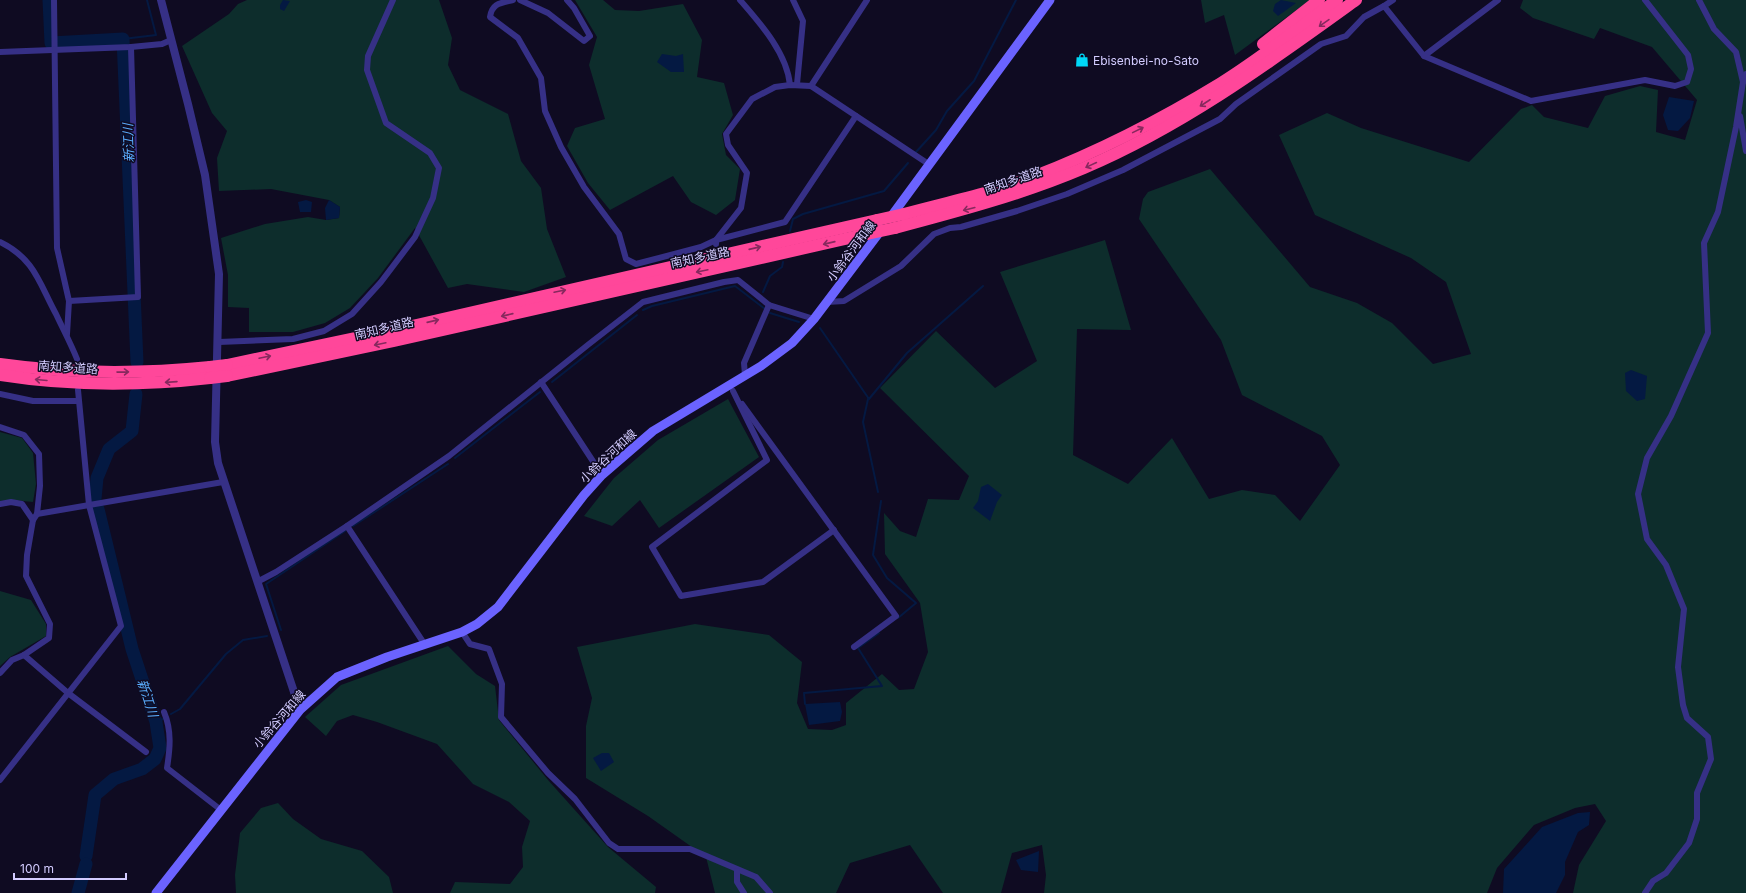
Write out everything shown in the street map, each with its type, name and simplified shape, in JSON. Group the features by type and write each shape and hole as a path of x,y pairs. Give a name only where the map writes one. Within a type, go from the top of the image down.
{"highway":[{"path":"1222,82 1225,72 1319,0"},
{"name":"南知多道路","path":"227,370 412,326 904,214 972,196 1034,177 1104,147 1147,126 1222,82 1337,0"},
{"name":"南知多道路","path":"0,375 70,382 149,384 394,341 894,228 976,207 1038,186 1117,153 1158,132 1197,109 1280,54 1356,0"},
{"name":"南知多道路","path":"0,364 69,371 118,373 210,373"}],"main road":[{"name":"小鈴谷河和線","path":"156,893 300,710 337,677 387,657 462,632 477,624 498,607 584,495 602,475 653,431 731,388 745,375 761,366 792,343 827,302 930,165 1050,0"}],"street":[{"path":"54,0 56,39 57,248 69,301 67,334"},
{"path":"161,0 205,175 219,274 219,342 215,442 218,463 223,482 300,710"},
{"path":"219,342 293,339 324,331 352,314 381,282 414,237 433,198 439,168 430,153 386,123 367,70 368,56 393,0"},
{"path":"513,0 497,3 491,9 490,17 518,38 540,78 545,111 561,146 584,187 619,234 626,259 636,264 701,247 785,222 856,116"},
{"path":"520,0 548,13 584,41 590,36 574,8 567,0"},
{"path":"740,0 770,35 789,75 790,85"},
{"path":"793,0 803,21 798,84"},
{"path":"811,86 867,0"},
{"path":"827,302 844,301 901,266 934,234 1002,215 1067,194 1123,170 1200,130 1220,119 1236,104 1321,44 1346,36 1364,17 1393,0"},
{"path":"1424,56 1498,0"},
{"path":"1384,6 1424,56 1531,100 1645,80 1675,86 1687,82 1691,69 1688,55 1645,0"},
{"path":"1699,0 1714,29 1736,52 1742,82"},
{"path":"0,52 130,47 162,44 171,40"},
{"path":"69,301 128,299 138,297 130,47"},
{"path":"1645,893 1653,882 1666,873 1689,843 1697,819 1697,793 1711,759 1708,737 1687,718 1683,706 1678,667 1684,609 1666,565 1647,539 1638,494 1647,458 1672,416 1708,333 1704,243 1718,212 1736,127 1742,82 1746,74"},
{"path":"716,242 741,208 747,173 728,145 726,134 752,99 775,88 798,84 811,86 930,165"},
{"path":"1738,108 1746,152"},
{"path":"0,242 22,257 35,270 67,334 77,360"},
{"path":"723,275 724,282"},
{"path":"257,582 276,572 347,526 449,456 643,302 724,282 738,280 769,305 814,319"},
{"path":"745,375 744,363 769,305"},
{"path":"542,382 602,475"},
{"path":"731,388 896,616 854,647"},
{"path":"731,388 767,460 652,546 680,596 763,582 834,530"},
{"path":"0,780 121,626 89,505 78,390"},
{"path":"0,394 33,400 78,401"},
{"path":"0,427 24,435 39,454 40,486 27,555 26,576 50,624 49,638 24,655 12,660 0,673"},
{"path":"35,517 89,505 223,482"},
{"path":"0,504 12,502 22,504 35,517"},
{"path":"347,526 425,645"},
{"path":"462,632 470,644 489,649 502,684 501,717 548,773 575,799 609,843 618,849 690,849 737,871 756,877 770,893"},
{"path":"24,655 68,693 146,752"},
{"path":"164,712 168,722 171,745 167,768 221,810"},
{"path":"737,871 737,882 744,893"}],"green space":[{"path":"247,0 439,0 452,38 448,65 460,90 508,114 521,161 541,188 547,229 566,277 524,292 467,284 448,288 415,228 378,278 350,308 325,323 293,332 249,332 249,308 228,307 228,275 221,238 265,224 308,217 326,220 339,218 340,207 329,200 271,189 219,191 217,158 227,131 212,113 182,46 229,14 238,4"},
{"path":"575,0 603,0 615,10 639,11 683,4 702,40 697,77 724,83 733,115 722,134 726,155 740,169 735,200 716,215 691,202 673,176 610,210 588,183 567,146 575,128 605,119 589,65 597,37"},
{"path":"1201,0 1310,0 1235,55 1224,15 1205,23"},
{"path":"1523,0 1746,0 1746,893 1573,893 1579,865 1606,821 1595,804 1575,808 1534,825 1497,868 1487,893 1044,893 1046,875 1042,845 1012,853 1001,893 943,893 910,845 850,863 836,893 715,893 706,857 648,816 586,778 586,726 592,698 577,647 695,624 769,635 802,662 797,703 808,729 832,730 846,725 846,703 882,674 899,690 914,689 928,652 920,603 885,554 884,513 900,531 916,537 928,499 959,500 969,476 880,388 936,331 995,388 1037,361 1000,272 1105,240 1131,330 1077,329 1073,455 1128,484 1172,438 1209,499 1242,490 1275,495 1300,521 1340,465 1322,436 1242,395 1221,340 1139,219 1143,199 1148,192 1210,169 1310,287 1357,303 1392,323 1433,364 1471,354 1446,282 1411,258 1315,215 1279,135 1327,113 1361,128 1469,162 1521,109 1532,105 1544,117 1588,128 1605,96 1640,86 1658,90 1656,132 1685,140 1697,100 1652,47 1600,28 1594,39 1533,18 1520,8"},
{"path":"728,399 759,457 659,528 640,500 612,526 584,516 614,478 658,440"},
{"path":"0,432 22,438 33,453 36,484 33,502 13,500 0,501"},
{"path":"0,591 31,600 46,624 46,636 10,657 0,666"},
{"path":"448,646 476,674 495,686 499,720 548,780 608,847 656,887 655,893 450,893 455,882 510,884 523,867 522,847 530,821 509,802 473,784 437,744 377,722 353,715 337,721 326,736 305,717 341,685"},
{"path":"278,803 293,819 321,839 362,851 389,877 393,893 236,893 235,875 240,833 261,808"}],"water":[{"path":"283,0 290,1 284,11 280,9 280,5"},
{"path":"1281,0 1296,3 1278,16 1273,11 1275,4"},
{"path":"662,54 676,56 683,54 684,72 671,72 657,62"},
{"path":"1669,97 1694,101 1690,118 1678,131 1668,130 1663,115"},
{"path":"306,200 312,202 311,212 300,212 298,202"},
{"path":"329,200 340,207 339,218 326,220 325,208"},
{"path":"1631,370 1647,376 1645,399 1637,401 1626,391 1625,373"},
{"path":"988,484 1002,495 997,502 990,521 973,508 978,501 981,487"},
{"path":"840,702 842,712 840,721 809,725 805,704"},
{"path":"602,753 609,753 614,762 601,771 593,758"},
{"path":"1590,812 1589,825 1578,832 1565,862 1565,875 1556,893 1503,893 1504,869 1542,827 1578,813"},
{"path":"1039,851 1038,872 1021,870 1016,860"}],"waterway":[{"name":"新江川","path":"49,0 51,43 123,39 137,362"},
{"path":"123,39 156,35 147,0"},
{"path":"916,152 936,130 947,111 974,81 1016,0"},
{"path":"790,231 793,219 803,214 884,191 908,163"},
{"path":"763,292 770,276 782,267 783,262"},
{"path":"643,310 652,306 735,286 765,309"},
{"path":"820,328 869,399 907,353 983,286"},
{"path":"770,313 799,322"},
{"path":"552,382 637,315"},
{"path":"455,458 540,392"},
{"name":"新江川","path":"95,499 97,478 109,449 132,431 136,394"},
{"path":"868,399 863,422 878,492"},
{"path":"353,526 448,464"},
{"path":"881,501 873,555 887,578 916,603 898,618"},
{"name":"新江川","path":"86,856 95,795 114,779 142,769 155,759 160,748 156,722 132,649 98,509"},
{"path":"281,630 266,584 345,531"},
{"path":"805,704 804,693 882,686 858,648 879,633"},
{"path":"171,714 180,709 226,654 243,640 267,636"},
{"name":"新江川","path":"156,722 163,719"},
{"name":"新江川","path":"78,893 86,864"}],"place":[{"name":"Ebisenbei-no-Sato","path":"1082,60"}]}
